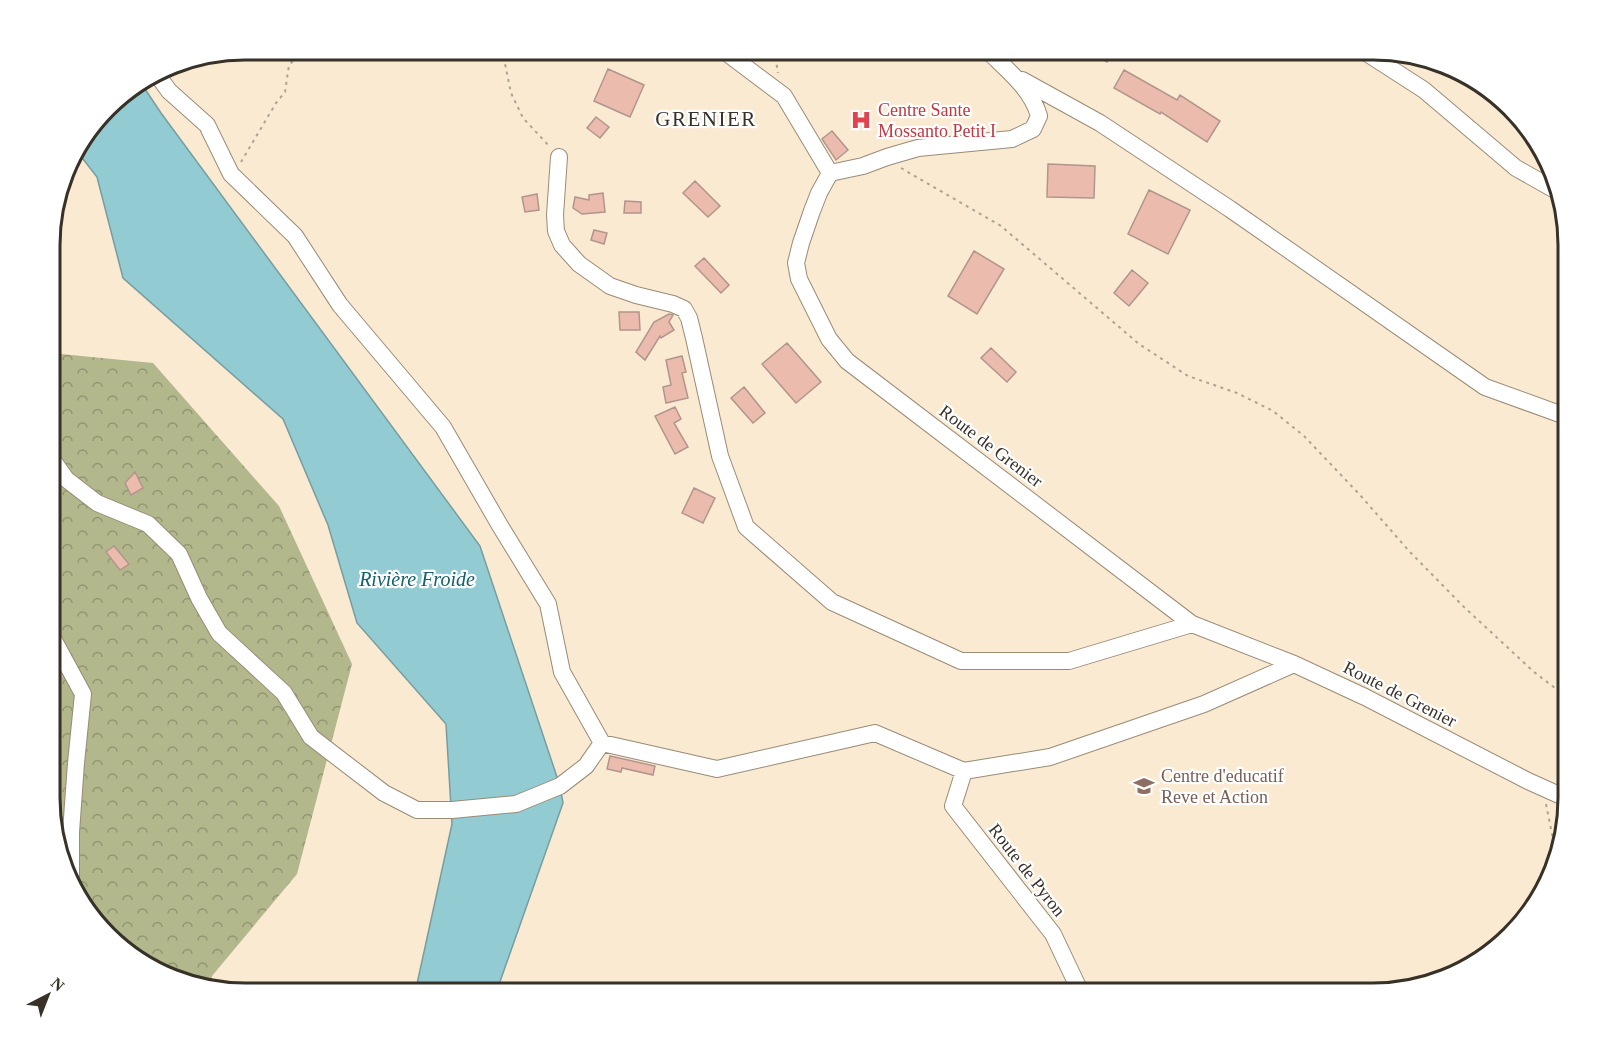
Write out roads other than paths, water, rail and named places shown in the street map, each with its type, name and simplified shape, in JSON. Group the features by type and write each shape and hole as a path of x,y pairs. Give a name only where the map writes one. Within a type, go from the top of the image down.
{"street":[{"path":"736,60 784,96 830,173 863,166 887,156 918,148 1012,139 1033,129 1039,116 1036,105 1030,94 997,60"},
{"path":"1378,60 1424,90 1516,168 1548,186"},
{"path":"1011,74 1100,123 1230,209 1485,387 1558,413"},
{"path":"161,80 169,91 207,125 231,174 295,236 340,305 443,427 548,604 562,672 602,742 717,769 875,733 964,771 1050,757 1204,704 1294,664"},
{"path":"559,157 555,215 556,231 562,245 579,264 610,286 684,309 694,338 720,456 746,527 832,602 961,661 1069,661 1192,624"},
{"name":"Route de Grenier","path":"830,173 812,211 796,263 799,279 829,339 847,361 1192,624 1294,664 1365,697 1558,795"},
{"path":"60,470 66,478 97,503 148,524 179,554 199,598 219,633 284,693 311,738 384,793 417,810 452,810 516,804 560,786 586,766 602,742"},
{"path":"60,652 82,694 75,763 71,860"},
{"name":"Route de Pyron","path":"964,771 953,806 1053,934 1076,983"}],"water":[{"name":"Rivière Froide","path":"145,89 480,546 560,786 563,803 500,983 417,983 452,824 446,724 357,623 328,525 283,419 123,278 97,177 82,158 85,152 106,123 132,98"}],"place":[{"name":"Centre Sante Mossanto Petit I","path":"861,120"},
{"name":"Centre d'educatif Reve et Action","path":"1144,786"}],"district":[{"name":"GRENIER","path":"706,119"}]}
